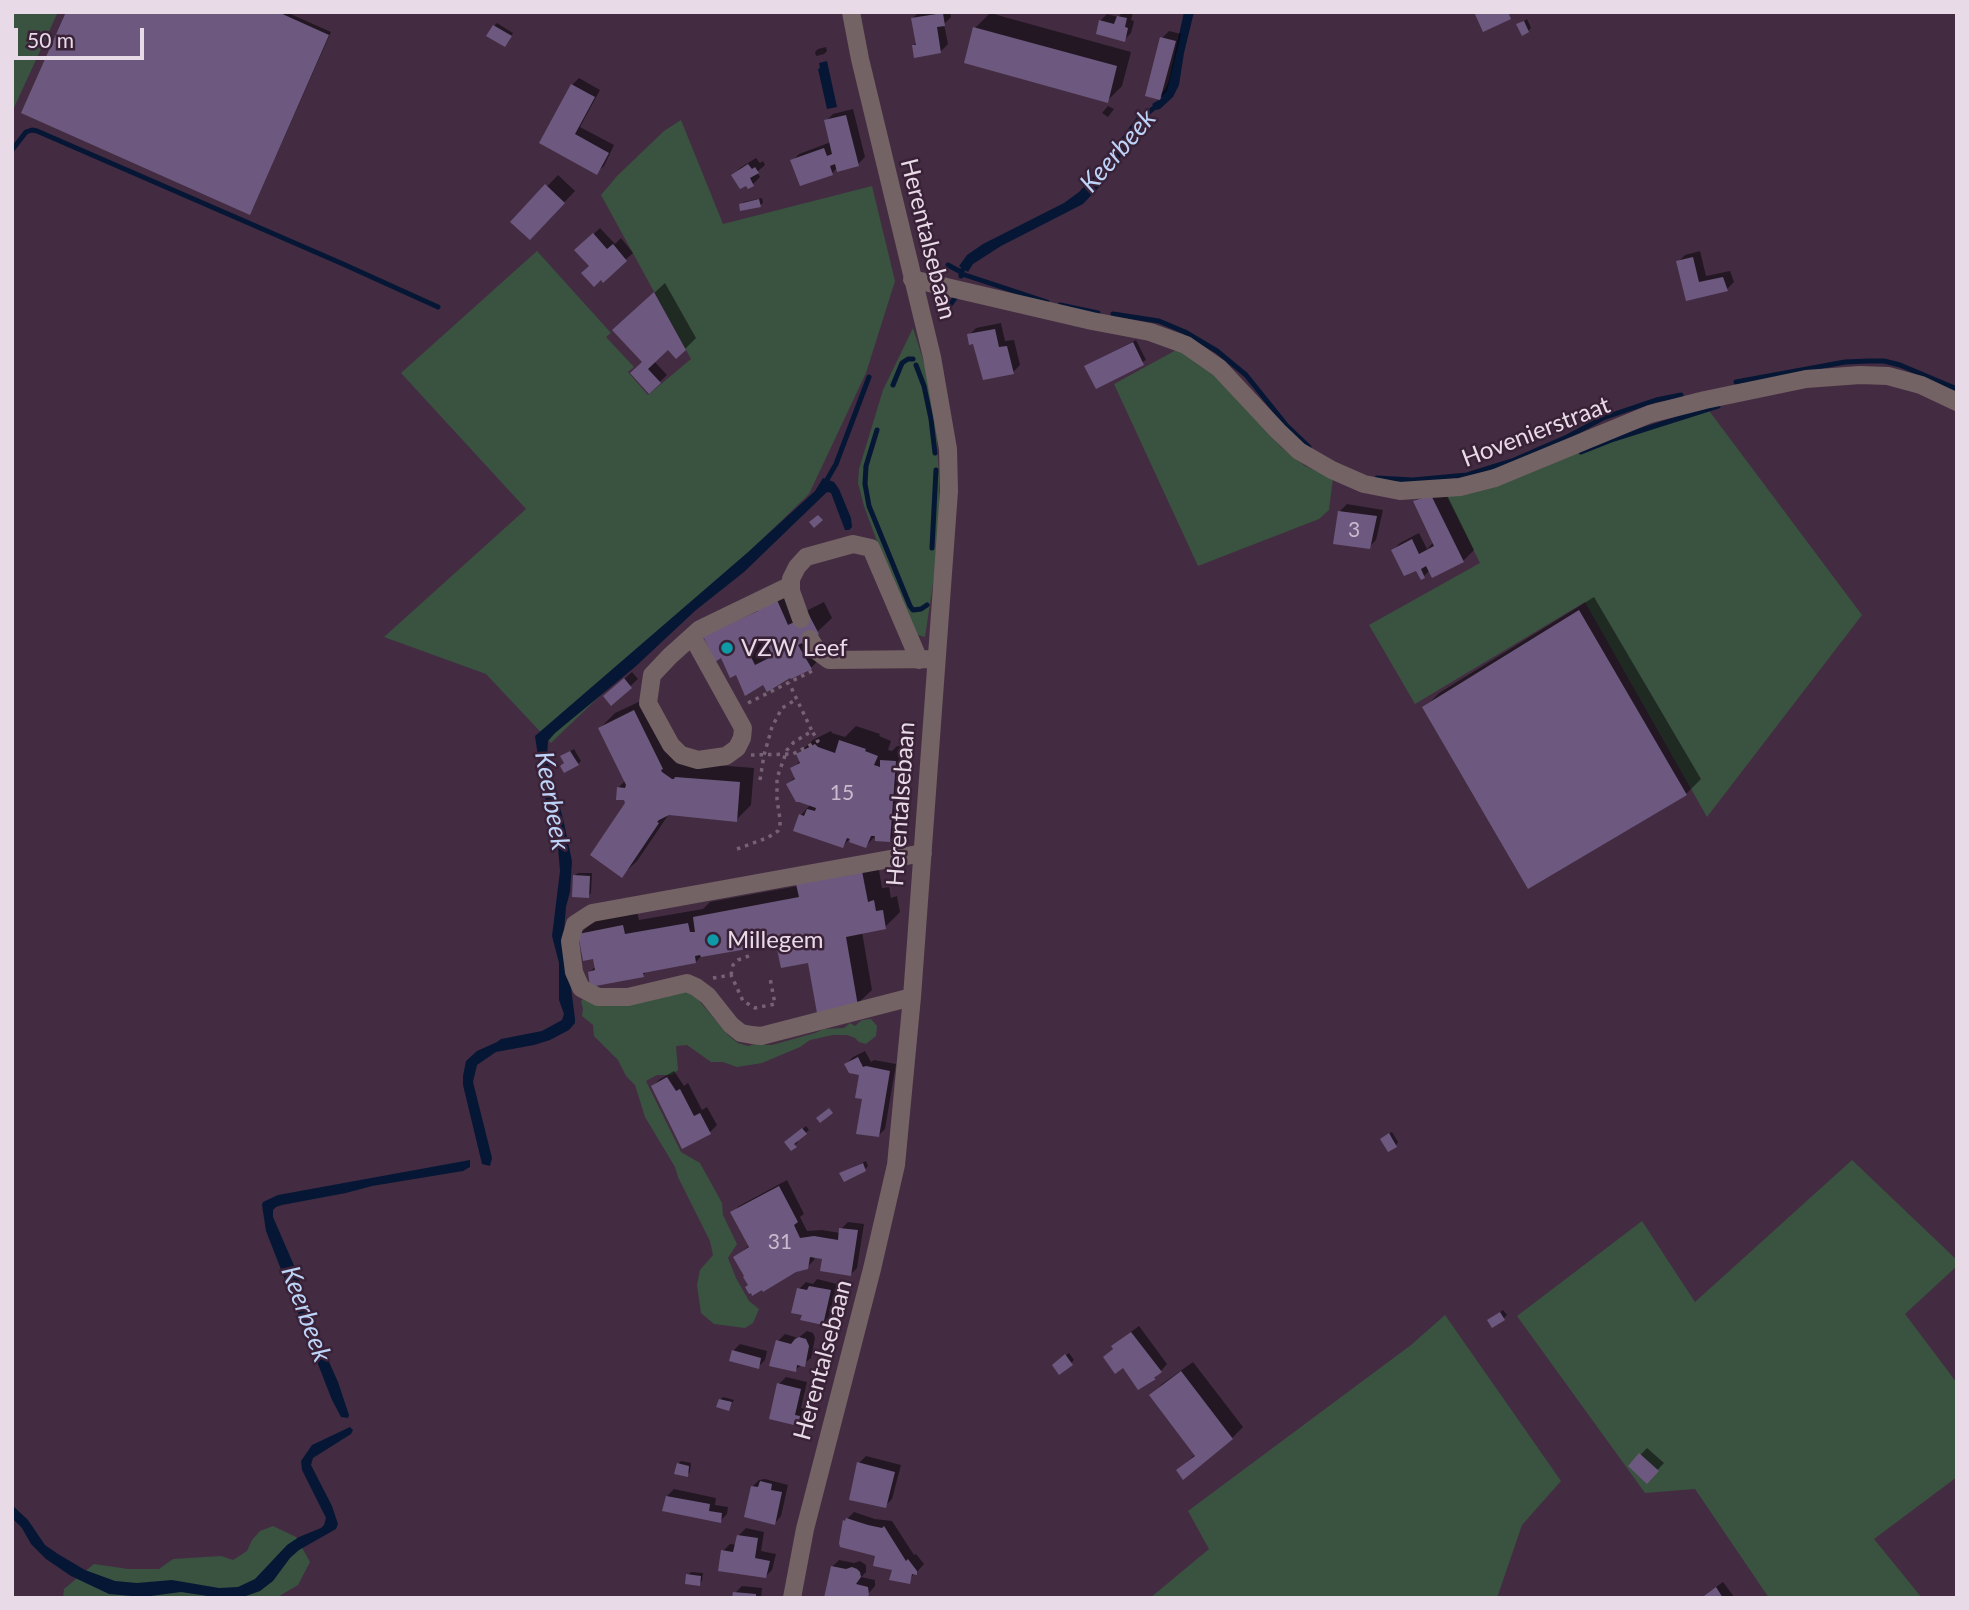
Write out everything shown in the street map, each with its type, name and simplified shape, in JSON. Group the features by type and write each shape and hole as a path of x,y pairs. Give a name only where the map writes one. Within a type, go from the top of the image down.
{"street":[{"name":"Herentalsebaan","path":"792,1598 805,1529 896,1165 923,853 928,659 949,491 948,449 932,357 851,12"},
{"name":"Hovenierstraat","path":"912,279 1150,332 1186,345 1219,368 1299,451 1364,484 1400,491 1460,487 1495,478 1650,414 1806,379 1888,376 1921,385 1957,402"},
{"path":"801,619 791,590 791,579 806,557 853,544 871,548 928,659 830,660 818,652 810,639"},
{"path":"692,636 743,728 737,748 726,756 698,760 681,755 671,745 648,703 652,675 692,636 700,629 791,585"},
{"path":"912,997 761,1035 740,1033 708,996 687,983 628,997 598,997 582,988 574,971 570,940 575,924 592,913 923,853"}],"path":[{"path":"733,711 818,669 830,660"},
{"path":"726,756 793,754 818,741 789,683"},
{"path":"760,780 772,727 782,708 797,699"},
{"path":"737,849 778,831 780,827 776,778 794,742 812,731"},
{"path":"751,955 738,960 733,965 731,975 743,1001 755,1008 775,1004 770,978"},
{"path":"687,983 731,975"}],"green space":[{"path":"12,12 58,12 12,112"},
{"path":"681,120 723,224 872,186 895,281 866,373 809,494 551,743 486,674 384,637 526,509 401,373 537,251 611,333 606,337 634,367 628,372 648,395 691,359 601,195 664,131"},
{"path":"913,328 928,375 936,426 939,476 939,519 934,577 925,637 915,634 878,544 858,483 859,469 883,390"},
{"path":"1178,349 1220,379 1281,447 1305,466 1333,478 1329,510 1319,519 1198,566 1114,384"},
{"path":"1707,408 1862,615 1707,817 1585,602 1415,704 1369,625 1480,563 1446,495"},
{"path":"691,991 728,1035 738,1043 748,1046 759,1043 772,1045 824,1029 844,1028 850,1023 855,1026 862,1020 871,1019 877,1026 876,1036 866,1044 847,1035 833,1035 810,1040 762,1063 737,1067 723,1062 711,1062 687,1045 676,1046 678,1070 672,1075 657,1075 646,1081 681,1152 700,1163 722,1203 723,1215 737,1244 728,1258 749,1301 759,1309 753,1323 745,1328 714,1324 701,1313 697,1285 700,1270 713,1255 710,1241 675,1167 645,1117 635,1085 626,1076 618,1060 594,1036 593,1025 582,1016 581,1001 585,997"},
{"path":"1852,1160 1957,1260 1957,1266 1905,1314 1957,1383 1957,1477 1874,1539 1922,1598 1769,1598 1695,1489 1645,1493 1517,1316 1642,1221 1695,1302"},
{"path":"1445,1315 1561,1481 1522,1525 1497,1598 1150,1598 1209,1549 1188,1511 1411,1345"},
{"path":"273,1526 296,1537 310,1562 298,1585 276,1598 63,1598 64,1589 94,1564 128,1569 159,1569 173,1559 221,1556 233,1560 247,1551 260,1531"}],"water":[{"path":"1184,12 1194,12 1179,85 1173,97 1156,110 1152,104 1162,98 1160,96 1169,80"},
{"path":"827,61 837,107 827,109 818,69 819,63"},
{"path":"1137,117 1144,124 1100,186 1083,204 1001,246 973,264 968,272 959,266 967,255 983,244 1064,203 1079,192"},
{"path":"823,478 834,482 839,489 851,518 852,527 849,530 845,530 831,493 827,492 744,572 696,610 635,667 548,741 547,758 572,861 564,932 575,1023 569,1030 550,1040 496,1052 477,1065 473,1082 492,1158 490,1166 482,1164 463,1085 466,1061 477,1051 501,1039 542,1031 562,1020 564,1014 559,1000 559,963 552,936 560,871 558,847 543,790 535,736 747,553 815,491"},
{"path":"470,1160 470,1167 463,1171 372,1186 282,1205 273,1210 273,1217 296,1270 313,1326 338,1382 349,1415 348,1418 341,1417 266,1231 263,1202 278,1195"},
{"path":"350,1427 353,1430 351,1434 313,1458 311,1465 332,1506 338,1524 336,1529 299,1550 273,1581 260,1591 246,1596 214,1597 181,1592 143,1597 109,1594 71,1576 46,1559 12,1518 12,1505 28,1520 45,1545 85,1570 115,1581 137,1583 172,1580 219,1588 238,1587 255,1579 287,1545 324,1525 326,1518 302,1470 301,1461 312,1445"}],"building":[{"path":"66,12 278,12 329,35 250,215 21,113"},
{"path":"1474,12 1508,12 1511,19 1483,32"},
{"path":"943,13 945,26 937,27 941,53 914,58 912,45 916,45 911,18"},
{"path":"1117,16 1127,18 1125,42 1096,34 1099,20 1114,24"},
{"path":"1524,21 1529,32 1522,36 1516,24"},
{"path":"493,25 512,36 505,47 486,36"},
{"path":"973,27 1117,66 1108,103 964,63"},
{"path":"1160,37 1176,41 1160,100 1145,96"},
{"path":"571,84 595,97 575,134 609,153 597,175 539,143"},
{"path":"846,115 859,166 837,172 835,164 830,166 833,175 800,186 790,160 824,148 827,156 832,154 824,120"},
{"path":"748,164 752,169 755,167 759,173 750,178 754,186 740,189 731,175"},
{"path":"545,184 565,203 530,240 510,222"},
{"path":"759,199 761,207 740,211 739,204"},
{"path":"593,233 607,249 613,244 627,261 603,283 601,280 594,287 581,273 589,266 574,250"},
{"path":"1693,257 1699,282 1723,277 1728,291 1686,301 1676,261"},
{"path":"654,292 686,350 676,359 668,350 648,369 661,383 649,394 630,373 642,362 612,330"},
{"path":"995,329 999,347 1007,346 1014,374 983,380 973,344 969,345 967,334"},
{"path":"1133,342 1144,365 1096,389 1084,366"},
{"path":"1431,495 1464,562 1432,578 1426,566 1421,569 1425,578 1421,580 1416,571 1404,576 1391,550 1412,539 1419,554 1434,546 1413,501"},
{"path":"1338,511 1377,516 1370,549 1333,544"},
{"path":"818,515 823,520 814,528 809,522"},
{"name":"VZW Leef","path":"777,600 788,625 809,615 819,634 798,645 812,669 767,692 763,685 745,696 736,675 730,678 721,658 715,662 703,636","holes":["764,638 773,656 755,665 746,647"]},
{"path":"1579,610 1687,795 1528,889 1422,707"},
{"path":"624,678 632,688 611,706 603,696"},
{"path":"634,710 663,769 662,772 672,779 675,777 740,782 737,822 669,815 657,822 659,823 622,878 590,855 625,803 624,800 616,800 617,787 625,788 626,785 598,728"},
{"path":"839,740 878,756 874,765 880,767 880,760 896,761 890,842 875,841 875,836 871,836 866,848 849,842 850,839 847,838 843,848 793,831 799,814 804,816 807,809 815,811 816,808 796,802 786,784 795,779 790,768 800,763 796,754 815,744 835,753"},
{"path":"570,751 579,765 564,773 560,766 564,763 560,756"},
{"name":"Millegem","path":"862,871 868,902 874,900 876,911 883,910 886,929 846,937 858,1006 817,1013 808,963 781,968 776,944 695,956 696,963 643,973 644,977 590,987 588,972 595,970 593,959 583,961 578,934 623,925 625,934 688,923 690,932 695,932 693,917 799,897 796,884"},
{"path":"573,875 590,876 589,898 572,897"},
{"path":"858,1057 863,1067 890,1071 879,1137 856,1134 862,1099 855,1098 859,1075 849,1073 844,1064"},
{"path":"667,1077 676,1091 680,1089 694,1116 700,1113 711,1134 682,1149 651,1086"},
{"path":"829,1108 833,1113 820,1123 816,1118"},
{"path":"802,1128 807,1134 794,1144 797,1147 791,1151 784,1142"},
{"path":"1389,1133 1397,1147 1388,1152 1380,1139"},
{"path":"863,1163 866,1171 844,1182 839,1173"},
{"path":"779,1186 798,1222 794,1225 800,1238 814,1236 838,1240 839,1228 858,1230 851,1276 820,1271 822,1259 810,1257 808,1269 796,1272 763,1292 762,1290 752,1296 749,1294 745,1287 748,1285 733,1257 749,1247 730,1212"},
{"path":"809,1286 831,1290 823,1325 800,1320 802,1315 791,1313 797,1288 807,1290"},
{"path":"1500,1312 1505,1320 1492,1328 1487,1320"},
{"path":"1131,1332 1162,1372 1138,1390 1123,1368 1115,1374 1103,1357 1113,1349 1111,1346"},
{"path":"799,1337 806,1339 809,1346 805,1367 797,1365 796,1372 769,1366 776,1340 791,1344"},
{"path":"732,1350 761,1358 759,1369 729,1361"},
{"path":"1065,1354 1073,1365 1059,1375 1052,1365"},
{"path":"1181,1371 1233,1439 1183,1480 1176,1470 1195,1456 1149,1395"},
{"path":"777,1383 801,1389 795,1415 800,1416 798,1426 769,1419"},
{"path":"719,1399 732,1402 729,1411 716,1407"},
{"path":"1639,1453 1659,1471 1647,1484 1628,1466"},
{"path":"857,1462 895,1472 886,1508 849,1500"},
{"path":"677,1463 689,1466 688,1477 674,1474"},
{"path":"760,1481 772,1484 771,1490 782,1492 775,1525 744,1517 751,1486 758,1487"},
{"path":"666,1496 710,1504 709,1511 722,1513 721,1523 662,1511"},
{"path":"846,1518 882,1528 884,1526 906,1561 908,1559 917,1571 917,1575 912,1574 910,1584 889,1580 892,1570 873,1566 875,1556 840,1547 843,1520"},
{"path":"737,1535 758,1538 755,1558 770,1561 766,1578 718,1571 721,1550 733,1552"},
{"path":"831,1566 857,1569 861,1577 856,1584 868,1587 869,1595 865,1598 824,1598"},
{"path":"686,1574 701,1576 700,1586 685,1584"},
{"path":"1716,1587 1723,1598 1701,1598"},
{"path":"733,1592 756,1594 756,1598 732,1598"}],"waterway":[{"name":"Keerbeek","path":"1136,124 1157,105"},
{"path":"12,150 26,132 37,131 438,307"},
{"name":"Keerbeek","path":"961,276 968,263"},
{"path":"948,265 961,272"},
{"path":"962,274 1047,302"},
{"name":"Keerbeek","path":"947,309 955,298"},
{"path":"1060,305 1098,313"},
{"path":"1113,314 1159,321 1185,332 1217,351 1246,375 1287,426 1309,447"},
{"name":"Keerbeek","path":"893,385 902,363 913,359"},
{"path":"1736,382 1845,362 1884,361 1957,389"},
{"path":"916,365 924,386 935,453"},
{"name":"Keerbeek","path":"824,485 836,464 869,377"},
{"path":"1377,478 1413,480 1467,475 1512,461 1603,418 1656,400 1681,395"},
{"path":"1581,452 1718,406"},
{"path":"877,430 866,466 865,484 869,506 910,606 913,610 927,605"},
{"path":"932,548 936,470"}],"place":[{"name":"VZW Leef","path":"727,648"},
{"name":"Millegem","path":"713,940"}]}
